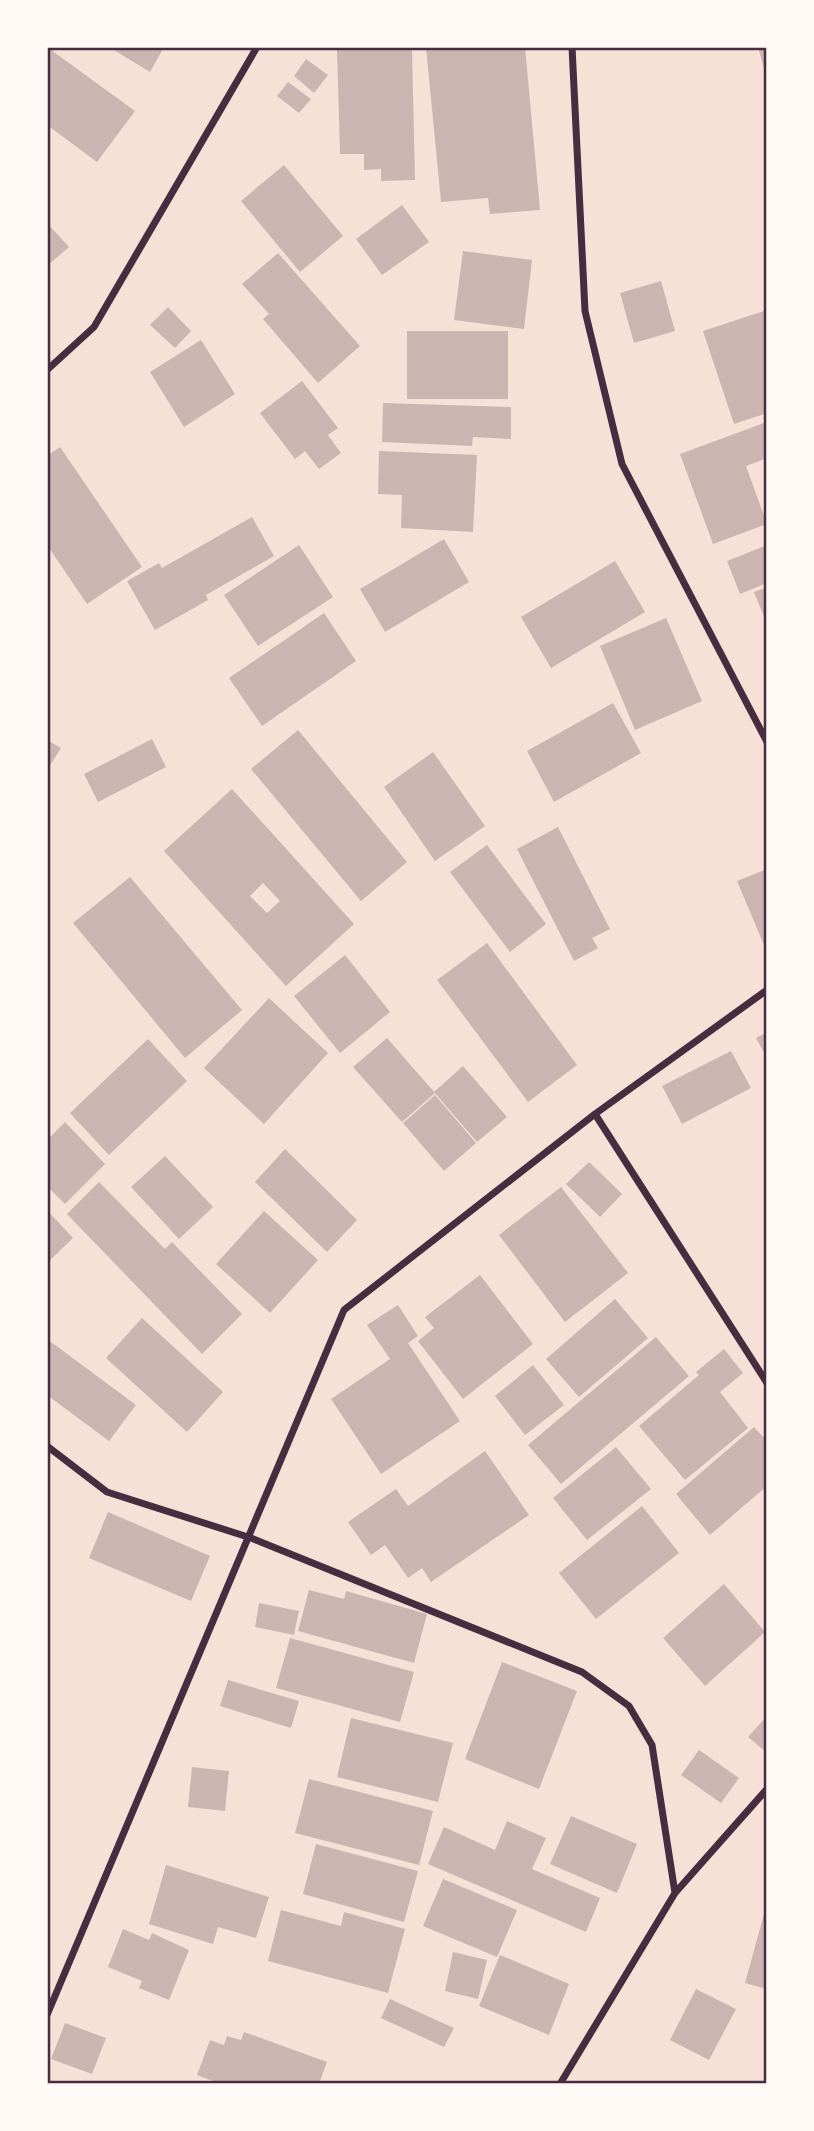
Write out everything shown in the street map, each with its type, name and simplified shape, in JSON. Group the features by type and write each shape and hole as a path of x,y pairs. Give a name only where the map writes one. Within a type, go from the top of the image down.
{"street":[{"path":"47,370 94,327 257,47"},
{"path":"572,47 585,311 622,464 767,742"},
{"path":"47,2015 251,1538 344,1310 594,1114 767,990"},
{"path":"594,1114 767,1383"},
{"path":"47,1446 107,1492 251,1538 582,1672 629,1706 652,1745 675,1893"},
{"path":"560,2084 675,1893 767,1789"}],"building":[{"path":"47,47 135,111 97,162 47,125"},
{"path":"109,47 164,47 150,72"},
{"path":"412,47 415,180 381,181 381,169 364,170 364,154 340,154 337,50"},
{"path":"426,47 525,47 540,210 490,214 488,198 441,202"},
{"path":"758,47 767,47 767,76 766,76"},
{"path":"306,59 328,75 314,93 294,76"},
{"path":"288,82 311,99 299,113 277,96"},
{"path":"284,165 343,236 300,272 241,201"},
{"path":"402,205 429,242 382,275 356,239"},
{"path":"47,223 69,247 47,266"},
{"path":"463,251 532,260 524,329 454,320"},
{"path":"278,253 360,346 318,383 263,319 269,314 242,284"},
{"path":"661,281 675,331 634,343 620,293"},
{"path":"168,307 191,331 175,348 150,325"},
{"path":"767,310 767,413 734,424 703,331"},
{"path":"407,331 508,331 508,399 407,399"},
{"path":"201,340 235,394 184,427 150,372"},
{"path":"302,381 338,428 328,435 341,453 319,469 305,451 295,459 260,413"},
{"path":"383,403 511,407 511,439 473,437 472,446 382,442"},
{"path":"767,422 767,458 746,466 767,524 713,544 680,454"},
{"path":"60,447 142,567 87,604 47,545 47,456"},
{"path":"379,451 477,455 473,532 401,528 402,495 378,494"},
{"path":"252,517 274,556 206,595 208,600 155,630 127,581 159,563 162,568"},
{"path":"444,539 469,582 385,632 360,589"},
{"path":"299,545 333,597 258,646 224,595"},
{"path":"767,545 767,583 740,594 727,561"},
{"path":"615,561 645,612 551,668 521,617"},
{"path":"767,587 767,624 754,592"},
{"path":"324,613 356,661 262,726 229,678"},
{"path":"666,618 702,701 635,730 600,646"},
{"path":"613,703 641,753 554,802 527,751"},
{"path":"298,730 407,862 361,901 251,769"},
{"path":"152,739 166,767 98,802 84,774"},
{"path":"47,740 61,748 47,770"},
{"path":"433,752 485,826 435,861 384,787"},
{"path":"232,789 354,924 286,986 164,851","holes":["263,883 280,901 267,913 250,896"]},
{"path":"558,827 610,929 592,938 598,948 574,961 517,849"},
{"path":"487,845 546,924 510,952 450,872"},
{"path":"767,869 767,952 737,881"},
{"path":"130,877 242,1010 185,1058 73,923"},
{"path":"487,943 577,1065 528,1102 437,980"},
{"path":"345,955 390,1012 340,1053 294,996"},
{"path":"269,998 328,1053 264,1124 204,1068"},
{"path":"767,1032 767,1058 756,1038"},
{"path":"387,1038 435,1093 402,1122 353,1067"},
{"path":"148,1039 187,1081 109,1155 70,1113"},
{"path":"731,1051 751,1088 682,1124 662,1086"},
{"path":"463,1066 507,1117 477,1142 434,1092"},
{"path":"435,1095 476,1143 444,1171 403,1123"},
{"path":"65,1122 105,1164 65,1204 47,1186 47,1140"},
{"path":"285,1149 357,1220 327,1252 255,1182"},
{"path":"165,1156 213,1207 179,1239 131,1187"},
{"path":"589,1162 622,1194 600,1217 566,1184"},
{"path":"99,1182 165,1249 172,1242 242,1314 202,1354 67,1214"},
{"path":"561,1187 628,1273 565,1322 499,1235"},
{"path":"47,1210 73,1238 47,1263"},
{"path":"264,1211 318,1260 270,1313 216,1264"},
{"path":"480,1275 533,1344 463,1399 418,1341 434,1328 425,1317"},
{"path":"615,1299 648,1338 579,1397 546,1359"},
{"path":"398,1305 418,1336 408,1343 460,1421 381,1474 331,1399 390,1359 367,1325"},
{"path":"142,1318 223,1392 187,1432 106,1358"},
{"path":"656,1337 689,1376 561,1484 528,1445"},
{"path":"47,1339 136,1405 109,1441 47,1395"},
{"path":"724,1349 743,1373 720,1392 748,1428 685,1480 639,1426 699,1375 696,1372"},
{"path":"533,1365 564,1405 525,1435 495,1396"},
{"path":"754,1427 767,1441 767,1486 710,1535 676,1494"},
{"path":"616,1447 651,1489 587,1540 553,1498"},
{"path":"485,1451 529,1515 431,1582 422,1568 408,1578 385,1545 371,1555 348,1522 396,1489 408,1506"},
{"path":"642,1506 679,1553 596,1619 559,1573"},
{"path":"108,1512 210,1556 191,1601 89,1558"},
{"path":"724,1584 765,1632 705,1686 663,1638"},
{"path":"309,1590 344,1599 346,1591 427,1614 414,1663 298,1631"},
{"path":"259,1603 299,1611 294,1635 255,1627"},
{"path":"290,1638 414,1672 400,1722 276,1688"},
{"path":"502,1662 577,1691 539,1789 465,1759"},
{"path":"228,1680 299,1701 291,1728 220,1706"},
{"path":"767,1716 767,1753 748,1737"},
{"path":"351,1718 453,1743 438,1802 337,1777"},
{"path":"699,1750 739,1778 721,1803 681,1775"},
{"path":"192,1767 229,1771 225,1811 188,1807"},
{"path":"309,1779 433,1811 419,1865 295,1833"},
{"path":"571,1816 637,1844 617,1893 550,1864"},
{"path":"507,1821 546,1838 532,1869 600,1898 586,1932 428,1864 444,1827 495,1850"},
{"path":"316,1844 418,1871 404,1922 303,1894"},
{"path":"166,1865 269,1897 256,1938 218,1927 213,1944 149,1924"},
{"path":"443,1879 517,1910 497,1957 423,1926"},
{"path":"767,1903 767,1989 745,1983"},
{"path":"281,1910 341,1926 344,1912 405,1929 388,1993 268,1961"},
{"path":"123,1929 149,1940 152,1933 189,1950 169,2000 139,1988 142,1981 108,1967"},
{"path":"453,1952 487,1960 478,1999 445,1991"},
{"path":"500,1955 569,1984 549,2035 479,2006"},
{"path":"696,1989 736,2009 709,2060 670,2040"},
{"path":"390,1999 454,2028 444,2047 381,2018"},
{"path":"65,2023 106,2038 92,2074 51,2059"},
{"path":"244,2032 327,2062 319,2084 221,2084 197,2075 210,2040 224,2045 227,2036 241,2040"}]}
